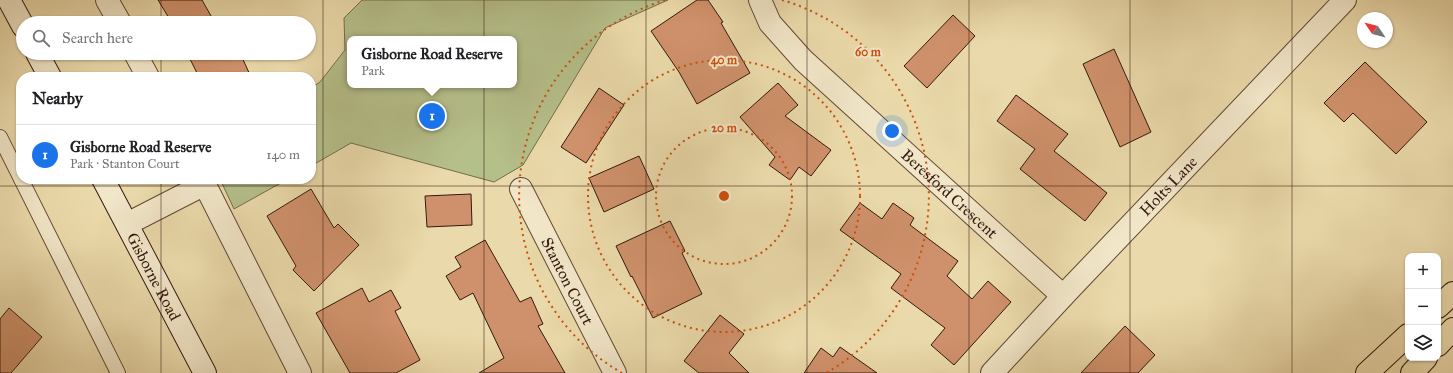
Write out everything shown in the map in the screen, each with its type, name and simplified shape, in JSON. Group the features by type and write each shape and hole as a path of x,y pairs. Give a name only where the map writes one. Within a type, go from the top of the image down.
{"highway":[{"path":"1441,304 1453,294"},
{"path":"1441,342 1453,329"},
{"path":"1367,373 1405,338"},
{"path":"1412,373 1423,361"}],"street":[{"path":"9,0 18,16"},
{"path":"107,0 116,16"},
{"name":"Beresford Crescent","path":"760,0 770,23 803,60 1063,296"},
{"name":"Holts Lane","path":"992,373 1063,296 1345,0"},
{"path":"41,60 47,72"},
{"path":"139,60 145,72"},
{"name":"Gisborne Road","path":"106,184 205,373"},
{"path":"127,224 200,184"},
{"path":"205,184 300,373"},
{"name":"Stanton Court","path":"521,189 616,373"}],"lane":[{"path":"0,137 16,169"},
{"path":"24,184 118,373"}],"green space":[{"path":"362,0 668,0 605,28 523,165 494,182 351,143 316,163 316,85 320,82 345,50 344,18"},
{"path":"222,184 279,184 234,209"}],"building":[{"path":"158,0 202,0 211,16 168,16"},
{"path":"697,0 708,0 723,22 721,23 750,73 697,104 679,72 651,31"},
{"path":"953,15 975,36 927,88 904,66"},
{"path":"1114,49 1151,132 1120,147 1083,64"},
{"path":"190,60 243,60 249,72 196,72"},
{"path":"1365,62 1427,122 1396,154 1353,113 1344,122 1324,103"},
{"path":"778,83 798,105 785,116 831,150 811,176 799,167 790,180 769,165 775,157 740,117"},
{"path":"599,88 624,105 586,163 561,147"},
{"path":"1016,95 1068,134 1054,151 1107,193 1085,221 1020,169 1035,149 997,121"},
{"path":"639,156 654,189 604,212 589,178"},
{"path":"311,189 334,228 338,224 359,245 314,291 293,270 296,266 267,216"},
{"path":"471,194 472,225 427,227 425,196"},
{"path":"860,203 882,219 893,203 914,218 910,225 958,261 947,276 972,299 988,281 1011,302 954,365 931,345 945,328 891,288 901,274 840,230"},
{"path":"670,221 685,251 682,253 702,294 653,318 616,246"},
{"path":"485,240 520,302 531,297 543,324 538,326 565,373 479,373 504,358 473,293 460,300 446,276 461,267 455,257"},
{"path":"362,288 369,302 391,290 401,308 395,311 420,360 396,373 350,373 316,313"},
{"path":"9,308 42,337 11,373 0,373 0,319"},
{"path":"720,315 744,334 729,353 749,373 699,373 684,361"},
{"path":"1125,326 1155,355 1138,373 1081,373"},
{"path":"840,347 877,373 804,373 821,348 833,357"}],"place":[{"name":"Gisborne Road Reserve","path":"432,116"}]}
